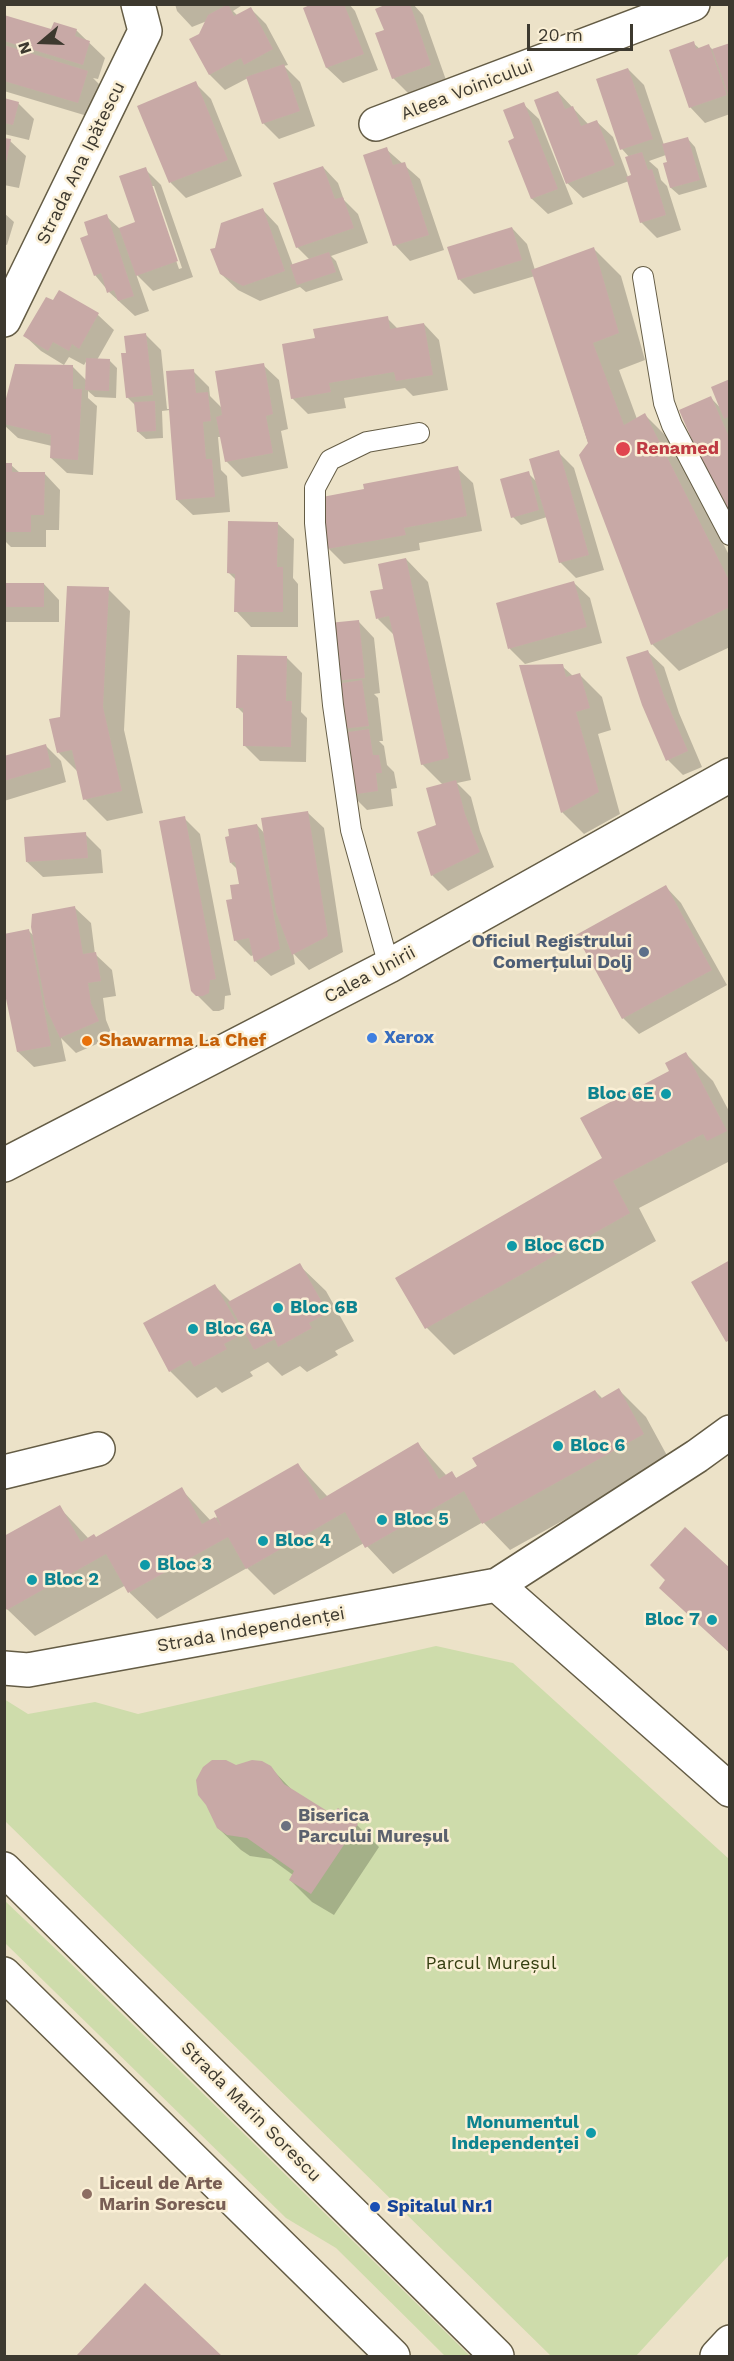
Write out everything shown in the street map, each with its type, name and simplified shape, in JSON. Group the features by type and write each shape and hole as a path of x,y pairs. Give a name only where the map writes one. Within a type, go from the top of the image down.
{"main road":[{"name":"Strada Ana Ipătescu","path":"4,320 145,31 138,4"},
{"name":"Aleea Voinicului","path":"376,124 693,4"},
{"name":"Calea Unirii","path":"4,1165 389,966 729,775"},
{"name":"Strada Independenței","path":"4,1668 28,1670 497,1585 696,1456 729,1432"},
{"path":"4,1472 98,1449"},
{"path":"497,1585 729,1790"},
{"name":"Strada Marin Sorescu","path":"4,1869 497,2356"},
{"path":"4,1974 393,2356"},
{"path":"717,2356 729,2342"}],"lane":[{"path":"643,277 664,403 672,425 729,535"},
{"path":"389,966 351,830 332,693 315,523 315,488 330,460 368,442 419,433"}],"green space":[{"name":"Parcul Mureșul","path":"436,1646 513,1663 729,1859 729,2255 636,2356 551,2356 5,1821 4,1699 28,1714 95,1702 138,1714"},
{"path":"5,1901 470,2356 445,2356 336,2248 286,2218 5,1943"}],"building":[{"path":"228,4 234,16 251,7 273,49 244,65 241,58 209,75 189,39 199,34 208,15"},
{"path":"312,4 344,4 364,54 326,68 303,8"},
{"path":"387,4 410,4 431,65 392,79 375,33 384,30 375,9"},
{"path":"4,15 51,29 54,22 77,29 75,36 90,41 83,65 4,41"},
{"path":"694,41 696,49 709,44 727,95 689,108 669,50"},
{"path":"730,43 730,97 729,97 712,49"},
{"path":"4,45 88,71 78,103 4,81"},
{"path":"284,64 300,111 262,124 246,77"},
{"path":"628,68 653,139 620,150 596,79"},
{"path":"196,81 228,160 169,183 137,106"},
{"path":"558,91 565,109 573,106 581,126 597,120 615,165 566,184 534,100"},
{"path":"4,98 19,102 13,125 4,123"},
{"path":"524,102 558,189 531,199 508,141 514,138 503,110"},
{"path":"688,137 700,180 670,188 663,163 667,162 662,144"},
{"path":"4,138 11,139 6,163 4,163"},
{"path":"387,147 393,165 405,162 429,235 393,246 363,155"},
{"path":"642,152 648,170 652,169 666,215 640,223 626,177 631,175 625,157"},
{"path":"323,166 335,199 343,197 354,228 296,248 273,183"},
{"path":"146,167 178,261 136,276 119,228 135,222 119,176"},
{"path":"263,208 285,271 243,286 220,274 210,249 215,248 221,223"},
{"path":"107,214 134,296 118,301 114,290 107,293 101,273 94,276 80,238 88,235 84,222"},
{"path":"512,227 522,260 458,280 447,247"},
{"name":"Renamed","path":"594,247 619,333 593,343 624,425 645,413 730,582 730,607 651,645 579,455 588,443 531,270"},
{"path":"329,252 336,272 297,285 290,265"},
{"path":"59,290 99,313 79,349 72,344 69,351 53,342 48,351 23,336 46,297 53,300"},
{"path":"388,316 390,329 424,323 433,375 396,381 394,372 329,383 331,392 291,399 282,344 315,338 313,329"},
{"path":"146,333 153,395 126,398 121,353 126,353 124,336"},
{"path":"86,358 110,359 109,391 85,390"},
{"path":"264,363 273,414 266,416 273,453 225,462 216,417 222,415 215,371"},
{"path":"15,364 73,365 73,389 82,389 78,460 50,458 51,435 4,424 4,406"},
{"path":"194,369 196,393 208,392 211,421 203,422 206,459 212,459 215,497 176,500 166,371"},
{"path":"730,379 730,416 724,419 711,387"},
{"path":"711,396 730,439 730,528 679,410"},
{"path":"155,401 156,431 137,432 134,402"},
{"path":"559,450 589,555 559,563 529,459"},
{"path":"4,463 12,463 12,472 45,472 44,515 31,515 31,532 4,532"},
{"path":"458,466 467,516 404,528 406,535 327,549 317,498 364,489 363,484"},
{"path":"529,471 539,510 511,518 500,479"},
{"path":"228,521 278,522 277,567 283,567 283,612 234,612 235,574 227,573"},
{"path":"406,558 449,758 421,765 389,616 376,619 370,591 383,589 378,564"},
{"path":"574,581 587,627 508,649 496,603"},
{"path":"4,583 44,583 44,607 4,607"},
{"path":"67,586 109,587 103,707 122,791 83,800 72,750 57,753 49,719 60,717"},
{"path":"359,620 365,678 334,681 329,623"},
{"path":"648,650 664,696 688,751 666,761 642,705 626,657"},
{"path":"237,655 287,656 286,701 292,701 291,747 243,746 243,708 236,708"},
{"path":"563,664 566,677 580,673 590,708 576,712 599,792 561,813 519,665"},
{"path":"362,680 369,726 342,729 336,684"},
{"path":"369,729 373,755 379,755 382,773 376,773 378,791 350,795 341,733"},
{"path":"46,744 51,767 4,781 4,756"},
{"path":"456,780 465,814 480,852 431,876 417,832 436,825 426,788"},
{"path":"308,811 328,936 292,955 276,912 261,818"},
{"path":"185,816 216,979 210,980 209,993 203,996 196,996 191,991 159,821"},
{"path":"257,824 280,949 254,962 249,938 234,941 226,900 232,899 230,885 239,884 235,862 230,863 225,837 229,836 228,829"},
{"path":"86,832 88,858 26,862 24,837"},
{"name":"Oficiul Registrului Comerțului Dolj","path":"666,885 712,970 622,1019 576,935"},
{"path":"75,906 83,954 96,952 101,981 88,983 91,1003 99,1021 60,1038 46,1008 31,927 32,914"},
{"path":"29,929 51,1046 17,1052 4,989 4,934"},
{"name":"Bloc 6CD","path":"686,1052 727,1131 707,1141 703,1134 613,1181 630,1213 425,1329 395,1278 602,1158 580,1118 669,1071 665,1063"},
{"path":"730,1260 730,1340 726,1342 691,1282"},
{"name":"Bloc 6B","path":"300,1263 328,1313 309,1323 312,1328 278,1347 275,1339 254,1350 228,1302"},
{"name":"Bloc 6A","path":"215,1284 243,1334 224,1344 227,1349 194,1367 190,1360 169,1372 143,1323"},
{"path":"619,1388 644,1434 482,1524 464,1491 365,1548 345,1512 246,1569 228,1537 128,1593 106,1554 7,1610 4,1606 4,1536 60,1505 81,1542 94,1534 96,1537 182,1487 202,1524 215,1517 221,1526 214,1511 298,1463 320,1500 418,1442 439,1479 452,1471 456,1478 477,1466 472,1458 595,1390 600,1399"},
{"name":"Bloc 7","path":"685,1527 730,1568 730,1653 659,1588 665,1580 650,1565"},
{"name":"Biserica Parcului Mureșul","path":"212,1760 226,1760 236,1765 252,1760 262,1761 271,1766 284,1784 332,1814 338,1808 358,1824 311,1894 289,1880 294,1871 247,1838 227,1835 217,1828 206,1805 198,1795 196,1780 203,1767"},
{"path":"145,2283 222,2356 76,2356"}],"place":[{"name":"Renamed","path":"623,449"},
{"name":"Oficiul Registrului Comerțului Dolj","path":"644,952"},
{"name":"Xerox","path":"372,1038"},
{"name":"Shawarma La Chef","path":"87,1041"},
{"name":"Bloc 6E","path":"666,1094"},
{"name":"Bloc 6CD","path":"512,1246"},
{"name":"Bloc 6B","path":"278,1308"},
{"name":"Bloc 6A","path":"193,1329"},
{"name":"Bloc 6","path":"558,1446"},
{"name":"Bloc 5","path":"382,1520"},
{"name":"Bloc 4","path":"263,1541"},
{"name":"Bloc 3","path":"145,1565"},
{"name":"Bloc 2","path":"32,1580"},
{"name":"Bloc 7","path":"712,1620"},
{"name":"Biserica Parcului Mureșul","path":"286,1826"},
{"name":"Monumentul Independenței","path":"591,2133"},
{"name":"Liceul de Arte Marin Sorescu","path":"87,2194"},
{"name":"Spitalul Nr.1","path":"375,2207"}]}
